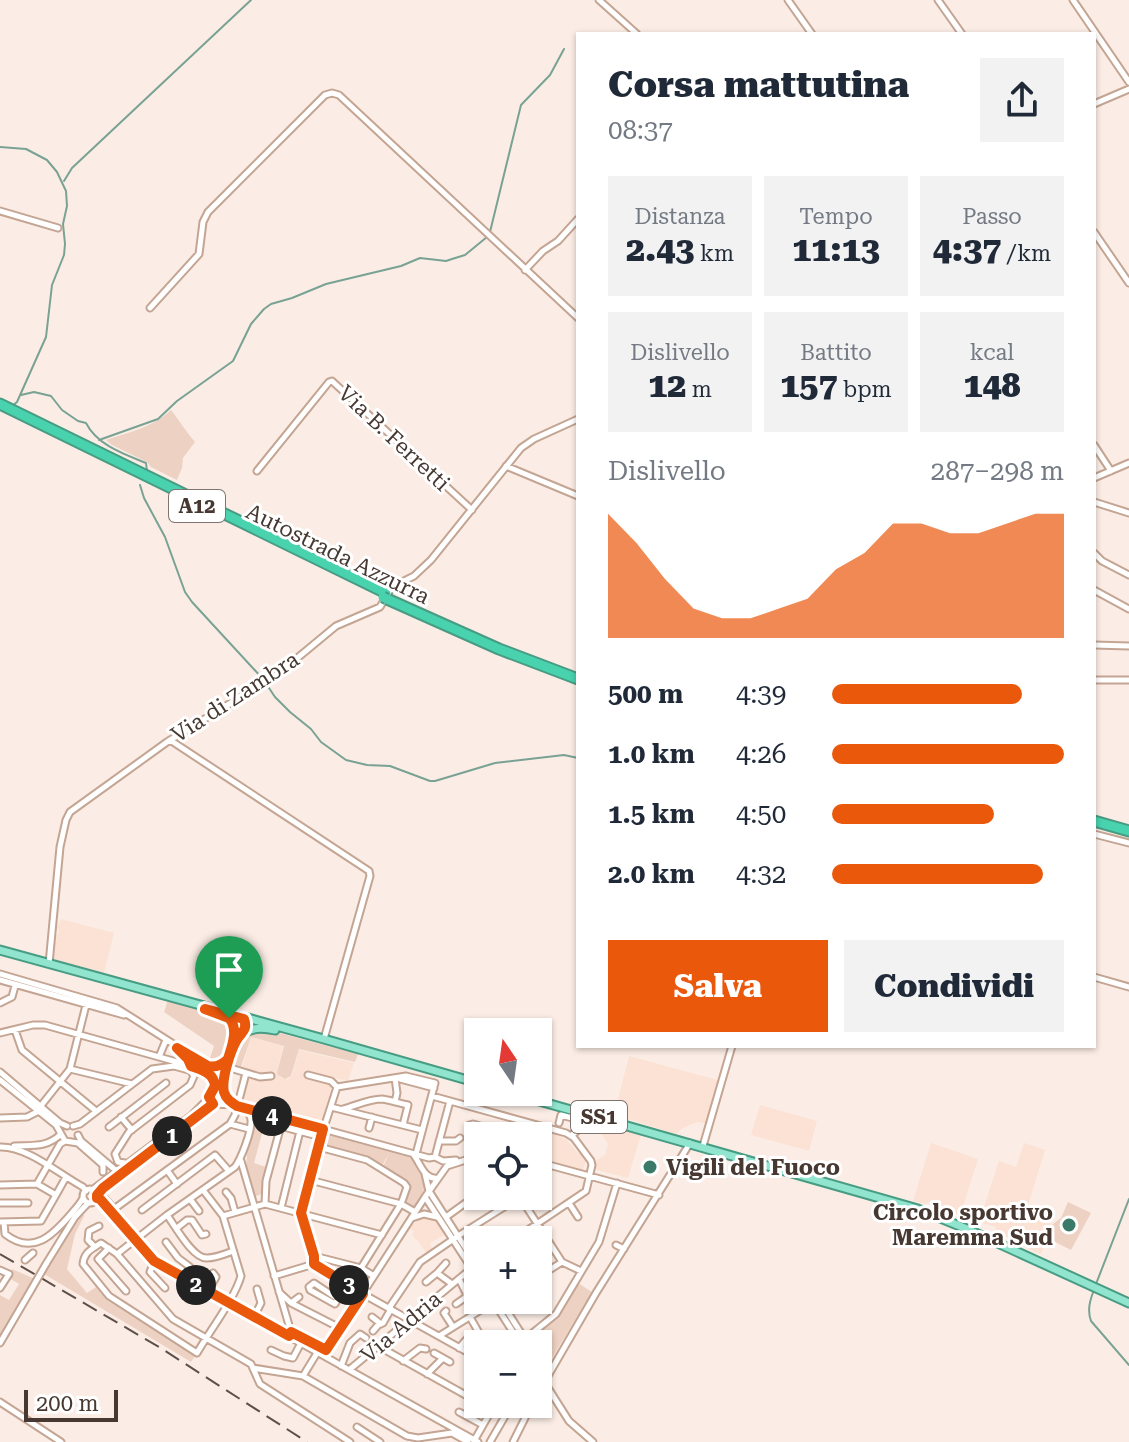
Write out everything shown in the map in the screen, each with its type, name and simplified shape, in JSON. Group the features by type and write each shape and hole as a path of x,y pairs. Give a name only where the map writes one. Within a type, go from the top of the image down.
{"highway":[{"name":"Autostrada Azzurra","path":"6,409 386,596 512,655 576,678"},
{"name":"Autostrada Azzurra","path":"386,596 576,672"},
{"path":"1096,825 1127,834"}],"main road":[{"path":"0,950 373,1054"},
{"path":"132,987 309,1035"},
{"path":"191,1002 464,1079"},
{"path":"205,1009 229,1018 239,1032"},
{"path":"229,1058 239,1032 246,1027 244,1019"},
{"path":"239,1032 260,1028 292,1033"},
{"name":"SS1","path":"552,1104 929,1213 1129,1304"}],"street":[{"path":"599,0 635,32"},
{"path":"788,0 811,32"},
{"path":"938,0 961,32"},
{"path":"1073,0 1095,32"},
{"path":"1096,34 1129,82"},
{"path":"1096,103 1129,89"},
{"path":"150,308 199,254 207,213 329,93 339,95 576,316"},
{"path":"0,211 58,228"},
{"path":"525,270 576,221"},
{"path":"1096,235 1129,283"},
{"name":"Via B. Ferretti","path":"257,471 332,381 472,510"},
{"name":"Via di Zambra","path":"49,964 59,858 67,816 83,801 170,740 266,682 336,626 380,607 392,587 423,569 528,443 576,420"},
{"path":"1096,448 1111,471"},
{"path":"1096,477 1129,463"},
{"path":"506,466 576,495"},
{"path":"1096,503 1129,513"},
{"path":"1096,555 1129,575"},
{"path":"1096,591 1129,608"},
{"path":"1096,645 1129,646"},
{"path":"1096,680 1129,680"},
{"path":"170,740 369,871 324,1039"},
{"path":"1096,834 1127,834"},
{"path":"0,974 117,1008 209,1067 229,1058"},
{"path":"1096,978 1129,987"},
{"path":"0,980 129,1016"},
{"path":"0,1003 12,997 15,986"},
{"path":"0,1118 26,1118 40,1109 61,1083 70,1069 86,1005"},
{"path":"0,1033 39,1025 171,1060 190,1068"},
{"path":"15,1030 22,1050 96,1111"},
{"path":"159,1057 166,1040"},
{"path":"162,1067 171,1060 177,1048"},
{"path":"86,1200 92,1203 103,1172 128,1133 190,1085 194,1076 188,1059 177,1048"},
{"path":"703,1146 731,1048"},
{"path":"151,1055 152,1069"},
{"path":"1,1222 5,1234 25,1243 35,1243 56,1232 94,1192 213,1104 229,1058"},
{"path":"0,1147 50,1143 61,1133 75,1128 152,1069 174,1066 207,1072 227,1098 248,1113 251,1122 241,1160 290,1334 322,1353"},
{"path":"70,1069 133,1084"},
{"path":"227,1069 262,1077 271,1076"},
{"path":"112,1210 230,1124 246,1073"},
{"path":"0,1075 56,1125 65,1141"},
{"path":"308,1075 331,1081 337,1087"},
{"path":"337,1087 409,1076 434,1086 414,1154 430,1178 439,1177"},
{"path":"395,1078 395,1102"},
{"path":"109,1127 166,1083"},
{"path":"314,1264 301,1213 337,1087"},
{"path":"121,1171 126,1163 189,1116 218,1088"},
{"path":"432,1096 526,1122"},
{"path":"209,1097 213,1104"},
{"path":"342,1110 372,1100 408,1102 403,1125"},
{"path":"450,1101 439,1141 432,1157 424,1162 424,1171 427,1194 464,1250"},
{"path":"213,1104 238,1106 443,1161 463,1159"},
{"path":"331,1107 422,1130"},
{"path":"40,1109 60,1123 75,1128 81,1141 112,1160 126,1163"},
{"path":"251,1122 265,1114"},
{"path":"559,1123 561,1115 587,1122 571,1136"},
{"path":"121,1117 132,1130"},
{"path":"369,1128 372,1117"},
{"path":"265,1204 266,1181 283,1118"},
{"path":"230,1124 249,1129"},
{"path":"280,1126 321,1137"},
{"path":"73,1142 75,1128"},
{"path":"534,1226 586,1191 590,1176 591,1161 571,1136 552,1130"},
{"path":"281,1208 300,1131"},
{"path":"439,1141 456,1141 460,1138"},
{"path":"37,1184 60,1144 65,1141 78,1143 103,1165 103,1172"},
{"path":"552,1368 690,1143"},
{"path":"28,1155 35,1146"},
{"path":"10,1147 94,1192 154,1261 290,1334 454,1432 474,1442 487,1418"},
{"path":"319,1147 367,1160 404,1183 407,1191 361,1268"},
{"path":"142,1210 215,1155 229,1171"},
{"path":"303,1376 340,1328 439,1177 450,1164 463,1159"},
{"path":"112,1160 116,1170 121,1171"},
{"path":"117,1254 241,1160"},
{"path":"443,1161 445,1169"},
{"path":"552,1166 659,1195"},
{"path":"167,1170 177,1184"},
{"path":"1,1222 41,1221 66,1177"},
{"path":"310,1180 401,1204 415,1212"},
{"path":"537,1330 556,1314 600,1240 617,1183"},
{"path":"0,1185 37,1184 56,1195"},
{"path":"648,1192 663,1188"},
{"path":"203,1190 223,1216 241,1276 228,1302 205,1339 197,1353 109,1296 83,1264 84,1257 101,1243 109,1248 173,1319 205,1339 251,1364 260,1384 350,1442"},
{"path":"226,1192 235,1212"},
{"path":"648,1192 655,1202"},
{"path":"190,1199 199,1211"},
{"path":"0,1343 86,1200"},
{"path":"0,1203 28,1203"},
{"path":"411,1219 424,1214 442,1217 464,1203"},
{"path":"569,1203 578,1217"},
{"path":"223,1216 265,1204 382,1235"},
{"path":"75,1217 76,1209"},
{"path":"373,1331 383,1323 420,1262 499,1210"},
{"path":"528,1210 562,1262 581,1271"},
{"path":"167,1215 202,1258 209,1259 233,1251"},
{"path":"177,1228 192,1220 202,1235 206,1234"},
{"path":"1,1222 2,1238"},
{"path":"95,1247 88,1240 88,1235 89,1231 99,1226"},
{"path":"455,1238 464,1247"},
{"path":"166,1242 178,1258 190,1267 185,1278"},
{"path":"616,1245 624,1249"},
{"path":"109,1248 98,1259 126,1291"},
{"path":"25,1260 33,1253"},
{"path":"314,1256 361,1268 374,1276"},
{"path":"154,1261 150,1272 165,1288"},
{"path":"552,1268 562,1262"},
{"name":"Via Adria","path":"426,1282 446,1263"},
{"path":"274,1276 314,1264 464,1351"},
{"path":"0,1270 9,1274 0,1288"},
{"path":"208,1291 216,1277 213,1273"},
{"name":"Via Adria","path":"437,1273 452,1284"},
{"name":"Via Adria","path":"349,1370 464,1275"},
{"name":"Via Adria","path":"456,1304 466,1297 459,1279"},
{"path":"314,1283 336,1301 310,1290 310,1285 314,1283"},
{"path":"336,1301 347,1284"},
{"path":"189,1299 197,1285"},
{"path":"254,1317 261,1303 257,1289"},
{"path":"278,1291 291,1303 340,1328"},
{"path":"291,1303 299,1297"},
{"path":"272,1327 282,1318 281,1300"},
{"name":"Via Adria","path":"446,1311 444,1313 453,1327"},
{"path":"438,1336 475,1314"},
{"path":"372,1317 381,1324"},
{"path":"470,1317 477,1330"},
{"path":"341,1366 350,1343 360,1334 366,1338"},
{"path":"459,1348 464,1342"},
{"path":"271,1350 293,1358 301,1343"},
{"path":"378,1346 464,1394"},
{"path":"403,1361 420,1348 426,1349"},
{"path":"434,1353 450,1362"},
{"path":"427,1374 443,1358"},
{"path":"254,1371 303,1376 417,1440 454,1432"},
{"path":"552,1389 569,1421 593,1442"},
{"path":"0,1402 61,1442"},
{"path":"459,1412 483,1425"},
{"path":"490,1442 504,1418"},
{"path":"513,1442 525,1418"},
{"path":"357,1427 380,1442"}],"shaded area":[{"path":"171,410 195,442 183,458 177,480 106,440 149,425"},
{"path":"61,919 114,933 104,973 53,959 57,939 54,937 59,931 55,927"},
{"path":"168,1000 229,1019 234,1028 225,1059 215,1065 212,1062 208,1064 214,1046 164,1012"},
{"path":"255,1030 272,1031 358,1054 355,1062 299,1049 291,1076 285,1079 277,1072 284,1046 251,1037 240,1070 230,1066 237,1042"},
{"path":"251,1037 283,1046 277,1072 281,1078 292,1076 299,1050 354,1063 348,1081 334,1078 321,1125 235,1102"},
{"path":"629,1056 721,1081 708,1124 697,1122 677,1134 614,1115"},
{"path":"760,1105 817,1121 809,1151 751,1135"},
{"path":"263,1116 280,1120 277,1129 264,1126 254,1163 266,1167 264,1193 254,1197 246,1173 247,1152 254,1123"},
{"path":"592,1120 641,1134 628,1178 593,1169 594,1162 605,1155 608,1144"},
{"path":"552,1132 560,1134 580,1152 586,1160 583,1170 552,1162"},
{"path":"326,1133 412,1156 422,1169 427,1187 413,1208 406,1205 408,1183 383,1167 389,1153 382,1166 370,1157 323,1145"},
{"path":"931,1143 978,1159 960,1216 930,1202 913,1201"},
{"path":"1024,1143 1045,1150 1026,1212 1053,1224 1041,1254 1017,1244 1018,1239 995,1232 996,1227 979,1222 999,1161 1016,1167"},
{"name":"Circolo sportivo Maremma Sud","path":"1068,1202 1091,1213 1071,1250 1047,1238"},
{"path":"94,1205 84,1213 75,1234 67,1269 87,1293 96,1287 108,1301 195,1356 191,1362 44,1274 72,1224 87,1208"},
{"path":"421,1217 436,1219 446,1234 430,1243 432,1249 426,1253 412,1236 414,1231 409,1228"},
{"path":"12,1269 35,1279 0,1338 0,1295 9,1300 19,1284 9,1278"},
{"path":"578,1283 592,1292 552,1358 552,1330 542,1330 558,1316"}],"waterway":[{"path":"64,181 72,168 251,0"},
{"path":"490,232 521,105 550,75 564,49"},
{"path":"0,147 26,149 47,160 66,191 67,206 63,224 64,255 52,285 46,337 17,402 11,407"},
{"path":"99,440 158,419 177,401 233,361 251,324 271,304 326,284 401,266 420,258 446,261 465,255 487,237"},
{"path":"21,395 34,392 51,396 62,410 86,423 104,443 146,463 147,471"},
{"path":"140,485 192,602 263,679 275,697 321,742 346,760 390,766 435,781 495,763 564,755 576,758"},
{"path":"1096,1284 1129,1199"},
{"path":"1094,1290 1089,1313 1091,1321 1129,1365"}],"railway":[{"path":"0,1254 159,1347 307,1442"}],"place":[{"name":"Vigili del Fuoco","path":"650,1167"},
{"name":"Circolo sportivo Maremma Sud","path":"1069,1225"}],"route":[{"path":"229,1018 205,1009 244,1019 246,1023 246,1030 236,1041 228,1059 223,1088 231,1103 323,1129 301,1217 314,1264 363,1294 326,1350 291,1332 289,1336 154,1261 97,1198 103,1188 213,1104 209,1097 215,1086 213,1077 191,1066 177,1048 208,1066 221,1065 228,1059 234,1032 234,1024 229,1018"}]}
